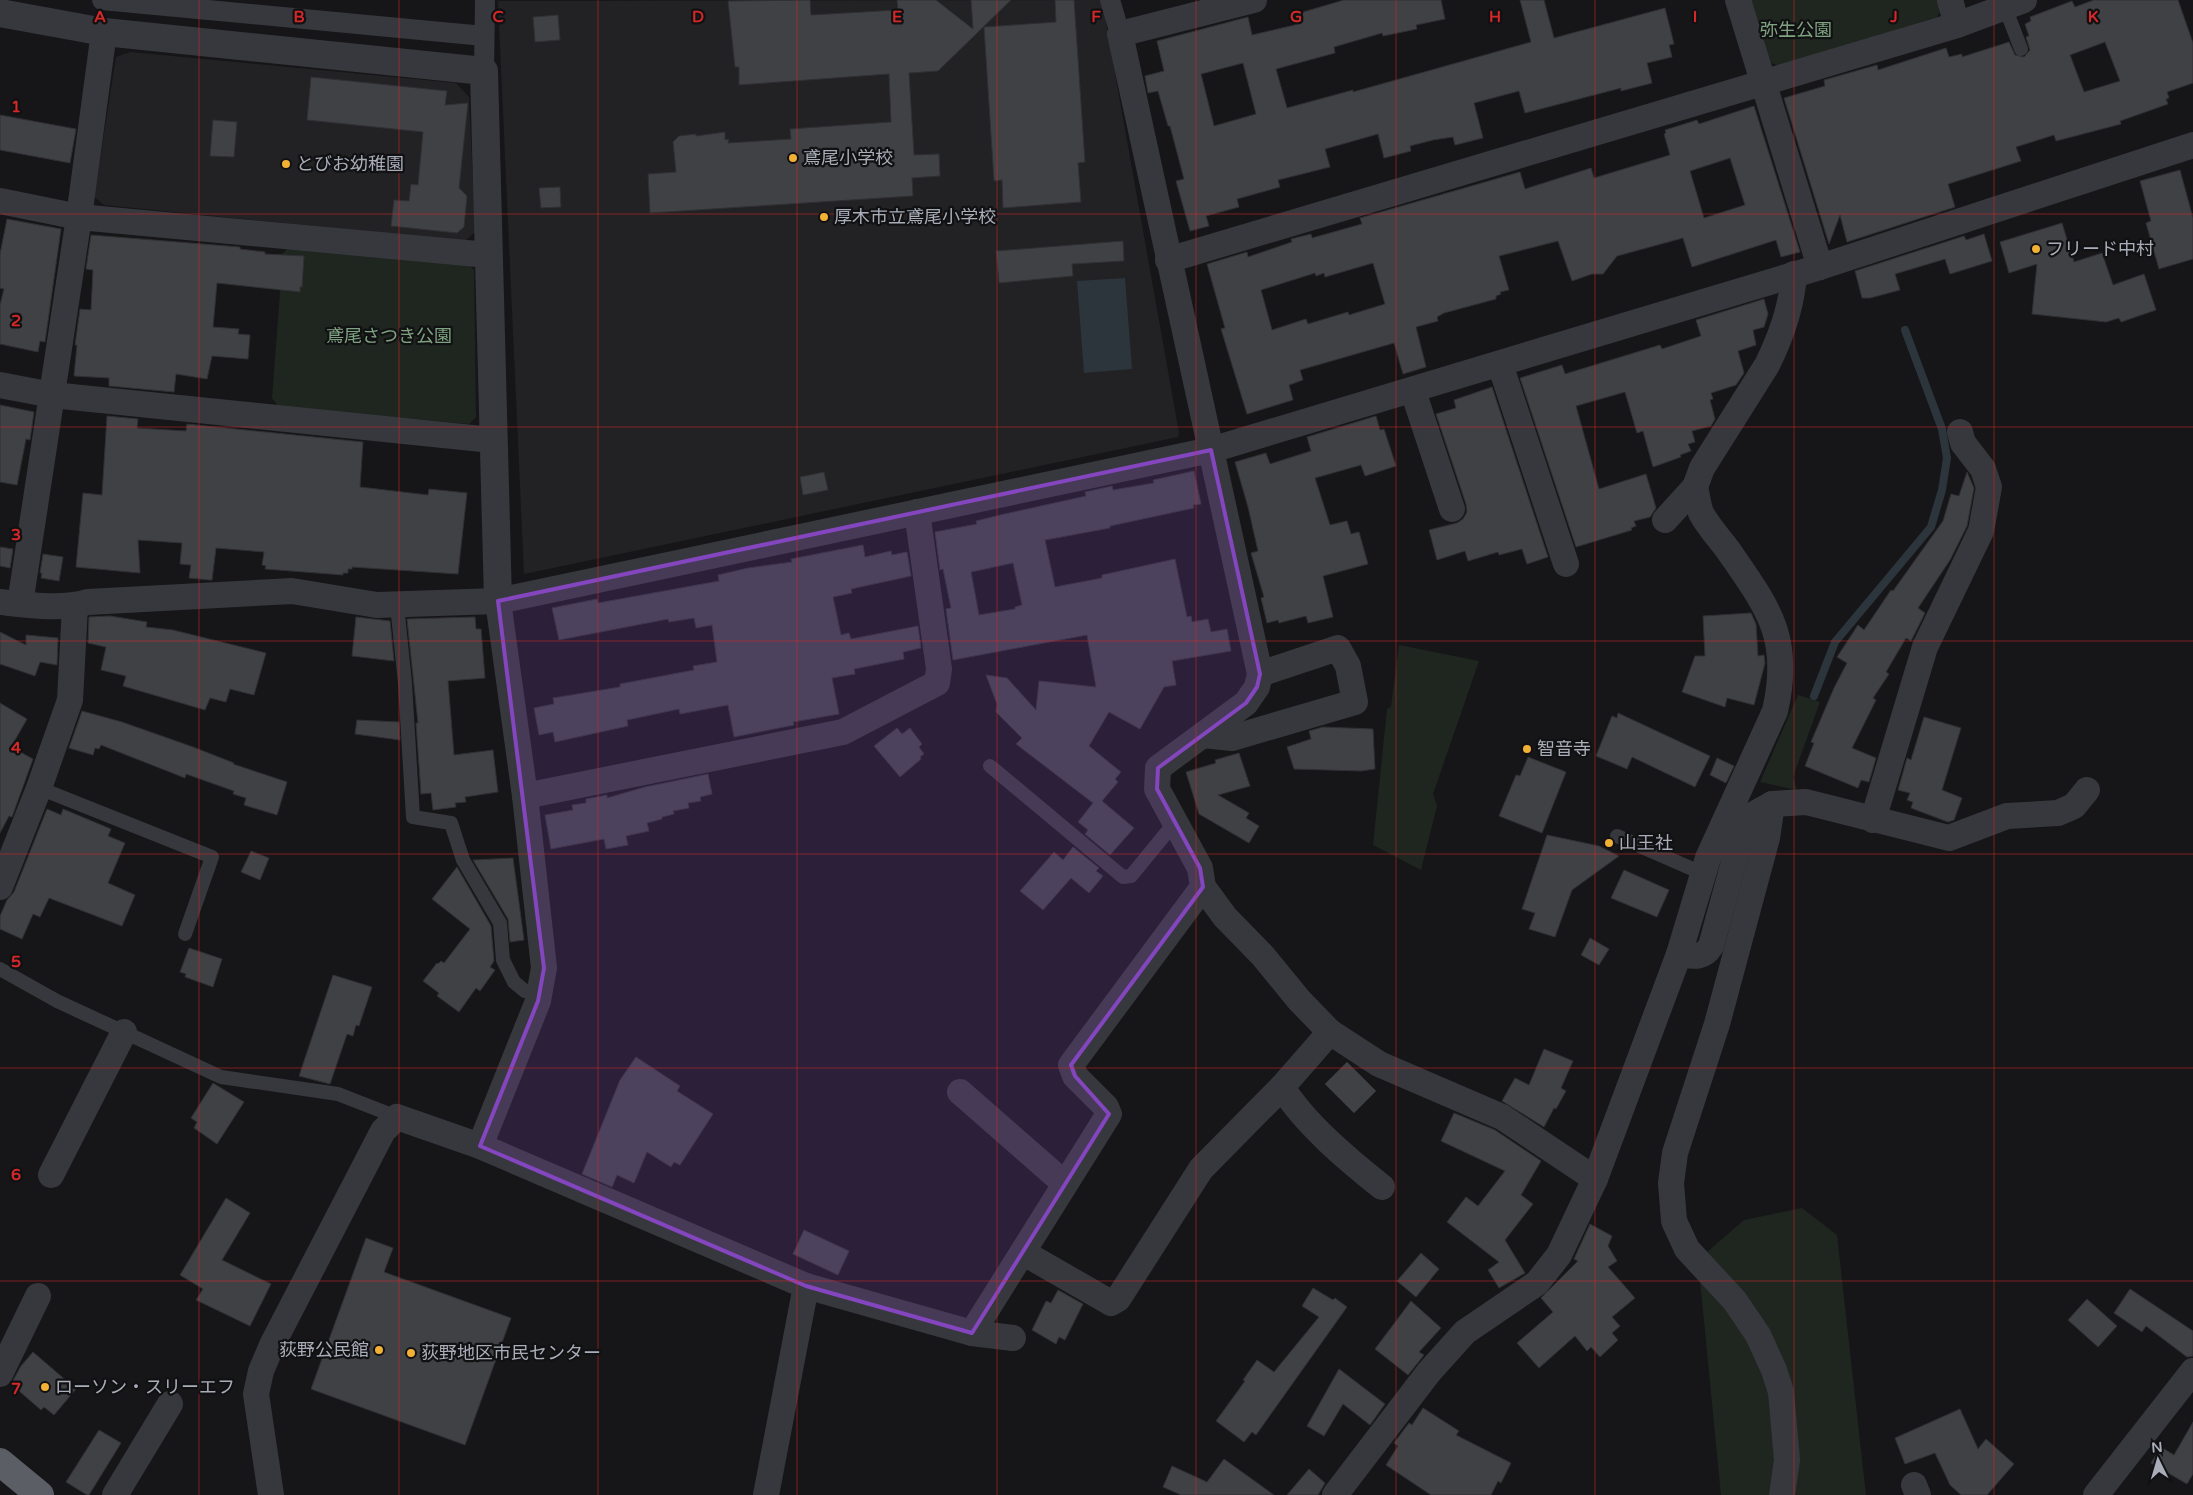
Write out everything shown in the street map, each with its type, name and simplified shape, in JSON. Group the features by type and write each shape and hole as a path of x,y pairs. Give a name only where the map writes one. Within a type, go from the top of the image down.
{"highway":[{"path":"0,1462 40,1495"}],"street":[{"path":"102,0 484,36"},
{"path":"480,1146 531,996 544,968 526,796 498,600 492,440 484,71 485,0"},
{"path":"1110,0 1120,34 1260,674 1258,687 1246,703 1158,768 1157,789 1200,868 1203,887 1225,917 1263,956 1330,1032 1379,1064 1502,1117 1595,1179"},
{"path":"1120,34 1254,0"},
{"path":"1738,0 1820,267"},
{"path":"1950,0 1957,25"},
{"path":"1168,260 1957,25 2015,4"},
{"path":"0,13 104,32 484,71"},
{"path":"104,32 52,395 10,603 75,606 88,602 292,591 377,605 498,600 1211,450 1413,391 1820,267 2193,145"},
{"path":"0,202 79,217 488,255"},
{"path":"1664,520 1695,487 1702,468 1767,365 1775,349 1792,296 1794,274"},
{"path":"1500,364 1566,564"},
{"path":"0,385 52,395 492,440"},
{"path":"1413,391 1452,509"},
{"path":"1872,820 1925,647 1981,531 1989,488 1983,468 1963,443 1960,432"},
{"path":"1335,1495 1429,1372 1465,1332 1537,1283 1559,1255 1595,1179 1679,954 1704,871 1775,711 1780,689 1782,666 1780,646 1762,600 1701,512 1695,487"},
{"path":"526,796 843,732 936,683 939,669 917,512"},
{"path":"0,888 39,788 70,700 75,606"},
{"path":"1203,735 1232,738 1355,702 1348,666 1338,648 1260,674"},
{"path":"1679,954 1698,957 1707,953 1711,946 1739,844 1754,814 1772,804 1806,802 1949,838 2007,816 2058,813 2074,806 2087,790"},
{"path":"1772,804 1767,838 1752,895 1717,1024 1676,1153 1671,1184 1674,1221 1687,1248 1739,1308 1758,1335 1774,1370 1781,1392 1787,1460 1782,1495"},
{"path":"972,1333 1024,1253 1109,1114 1106,1107 1075,1076 1071,1065 1203,887"},
{"path":"50,1175 124,1032"},
{"path":"1024,1253 1111,1303 1118,1299 1201,1169 1282,1087 1330,1032"},
{"path":"1282,1087 1290,1101 1347,1159 1382,1187"},
{"path":"960,1092 1065,1184"},
{"path":"271,1495 256,1394 261,1371 272,1345 383,1131 397,1117 480,1146 806,1286 972,1333 1013,1338"},
{"path":"766,1495 806,1286"},
{"path":"0,1374 38,1296"},
{"path":"2096,1495 2193,1372"},
{"path":"115,1495 170,1404"}],"lane":[{"path":"2015,4 2021,49"},
{"path":"397,605 405,683 413,816 451,823 463,860 500,923 503,960 514,982 531,996"},
{"path":"990,766 1123,877 1131,876 1167,832 1176,825"},
{"path":"39,788 212,857 185,934"},
{"path":"1617,836 1695,870 1704,871"},
{"path":"0,969 58,1001 221,1077 338,1094 397,1117"}],"highlighted area":[{"path":"1211,450 1260,674 1257,687 1246,703 1158,768 1157,789 1200,868 1203,887 1071,1065 1075,1076 1109,1114 972,1333 806,1286 480,1146 538,1001 544,968 498,601"}],"shaded area":[{"name":"厚木市立鳶尾小学校","path":"1102,0 1179,433 1178,437 524,574 498,1"},
{"name":"とびお幼稚園","path":"130,52 456,83 469,97 475,232 465,241 104,205 94,197 116,57"},
{"path":"1125,278 1132,369 1084,373 1077,281"}],"green space":[{"name":"弥生公園","path":"1751,0 1939,0 1941,10 1937,17 1780,66 1771,63"},
{"name":"鳶尾さつき公園","path":"291,246 467,263 474,270 476,417 469,424 279,407 272,398 283,253"},
{"path":"1399,645 1479,661 1433,794 1437,806 1421,870 1373,845 1387,709 1391,707"},
{"path":"1798,695 1820,702 1793,777 1797,790 1760,782"},
{"path":"1802,1208 1837,1235 1866,1495 1721,1495 1698,1260 1744,1220"}],"building":[{"path":"810,0 811,15 898,10 897,0 936,0 973,29 971,0 1011,0 938,71 909,73 914,155 939,154 940,176 912,178 913,196 650,213 648,174 676,172 673,142 679,136 725,132 725,140 729,139 728,143 791,139 790,129 891,122 889,74 739,85 739,67 735,67 728,1"},
{"path":"1055,0 1074,0 1085,162 1078,163 1081,202 1003,208 1002,180 994,181 984,27 1056,22"},
{"path":"1344,0 1441,0 1445,19 1416,25 1417,29 1383,36 1382,33 1334,47 1335,53 1276,69 1287,108 1353,90 1353,92 1531,42 1520,0 1544,0 1554,38 1665,8 1674,44 1669,45 1672,57 1647,63 1652,83 1621,91 1621,88 1525,113 1519,91 1474,103 1483,138 1455,145 1453,137 1433,140 1410,146 1411,151 1384,158 1378,134 1325,149 1330,167 1278,180 1280,187 1237,199 1239,207 1206,216 1209,226 1190,231 1176,181 1184,179 1170,126 1168,126 1158,91 1148,93 1145,76 1164,71 1157,41 1248,17 1252,35 1295,25 1293,15","holes":["1243,63 1256,114 1214,126 1201,74"]},
{"path":"2094,0 2178,0 2193,43 2193,83 2167,92 2169,98 2166,99 2168,104 2120,121 2121,124 2056,141 2054,135 2016,147 2021,161 1948,184 1955,207 1847,242 1840,215 1829,244 1784,98 1825,86 1824,80 1877,65 1878,70 1946,48 1949,57 1962,54 1962,57 2009,42 2015,55 2024,57 2030,50 2026,37 2029,36 2025,24 2031,21 2030,17 2072,1 2075,7","holes":["2105,42 2120,81 2084,92 2070,55"]},
{"path":"558,15 560,40 535,42 533,17"},
{"name":"とびお幼稚園","path":"311,77 447,91 445,105 468,103 459,188 467,196 464,227 457,233 391,226 394,200 409,201 411,184 418,185 423,132 307,120"},
{"path":"1754,106 1800,252 1781,257 1776,240 1692,267 1683,238 1617,256 1603,274 1592,274 1572,281 1558,241 1499,256 1509,290 1500,292 1501,294 1496,296 1496,299 1444,313 1437,317 1438,321 1416,327 1426,367 1403,374 1394,343 1300,370 1303,380 1289,385 1293,400 1247,414 1221,329 1225,328 1207,264 1247,252 1248,257 1292,242 1291,239 1311,234 1312,238 1362,224 1360,218 1520,172 1525,189 1591,168 1594,178 1670,155 1664,134 1666,133 1665,130 1697,120 1699,124","holes":["1730,158 1745,205 1704,218 1690,171","1373,263 1385,304 1349,315 1348,312 1308,324 1306,319 1272,330 1261,290 1315,273 1316,276 1324,273 1325,277"]},
{"path":"0,115 76,129 70,163 0,150"},
{"path":"213,120 237,122 234,157 210,156"},
{"path":"2180,170 2193,218 2193,259 2159,269 2146,223 2151,221 2140,181"},
{"path":"560,187 561,207 541,208 539,188"},
{"path":"7,219 61,229 45,342 40,341 38,352 0,344 0,305 4,289 0,288 0,254"},
{"path":"2062,223 2074,262 2102,253 2113,285 2144,274 2156,310 2121,322 2119,318 2106,322 2032,314 2037,264 2009,273 2000,242"},
{"path":"1984,234 1992,261 1950,274 1945,259 1895,274 1900,290 1870,298 1862,298 1855,271 1964,236 1966,240"},
{"path":"91,235 240,247 240,249 265,252 265,254 304,256 302,287 300,287 300,292 217,283 213,327 239,329 238,334 250,335 248,359 212,356 207,379 176,374 174,392 109,386 109,378 74,376 77,345 75,345 80,309 91,310 93,270 86,269"},
{"path":"1123,241 1124,261 1072,264 1073,276 999,283 996,251"},
{"path":"1764,299 1768,314 1764,327 1753,330 1756,345 1738,351 1744,373 1736,385 1711,393 1713,399 1710,400 1715,419 1711,426 1692,431 1695,442 1688,444 1691,451 1680,455 1681,457 1653,467 1643,431 1637,433 1625,392 1576,406 1599,489 1646,474 1656,508 1650,517 1634,521 1636,526 1631,528 1632,530 1576,547 1520,378 1562,365 1565,374 1660,345 1662,349 1701,336 1696,320"},
{"path":"1492,387 1548,557 1527,564 1522,549 1499,555 1498,552 1468,561 1465,551 1437,560 1429,530 1457,523 1463,519 1467,512 1436,414 1456,408 1454,400"},
{"path":"0,405 34,412 30,440 26,439 17,485 0,482"},
{"path":"107,416 138,419 137,428 186,431 187,424 363,442 360,487 428,495 429,489 467,493 458,574 352,567 352,569 348,569 348,573 343,573 343,575 265,569 266,566 262,565 264,552 216,548 212,580 189,578 191,565 180,564 182,543 138,540 140,573 76,567 83,493 102,495"},
{"path":"1376,416 1380,430 1384,429 1396,466 1365,476 1361,465 1315,478 1330,525 1347,521 1351,534 1359,532 1368,564 1323,576 1333,617 1308,623 1306,616 1279,623 1278,620 1267,623 1261,598 1264,597 1251,553 1258,551 1235,462 1266,453 1270,464 1311,451 1307,437"},
{"path":"1194,471 1201,504 1193,505 1194,508 1110,526 1110,528 1045,540 1055,587 1102,578 1102,575 1175,559 1187,617 1191,616 1192,622 1208,619 1211,632 1227,629 1231,651 1172,661 1176,685 1164,687 1140,729 1109,712 1089,746 1121,772 1115,779 1118,782 1102,801 1134,828 1110,855 1085,834 1088,830 1078,822 1093,803 1016,744 1022,738 996,712 997,704 986,675 1007,678 1036,710 1039,681 1096,687 1087,635 953,660 946,609 951,608 943,569 940,570 935,532 977,524 976,521 1086,496 1085,492 1112,486 1113,490 1154,483 1153,480","holes":["1013,563 1022,605 1015,607 1015,609 979,615 971,572"]},
{"path":"824,472 828,490 803,495 800,477"},
{"path":"1967,472 1974,488 1967,526 1950,560 1918,608 1925,613 1911,641 1906,638 1886,672 1889,674 1873,698 1876,700 1852,748 1876,758 1869,782 1861,780 1858,788 1805,766 1814,743 1811,742 1847,663 1837,657 1858,625 1864,630 1891,590 1893,591 1943,521 1951,494 1959,496"},
{"path":"863,545 865,557 891,551 892,555 907,552 911,576 851,589 852,593 833,597 841,635 849,633 851,639 918,626 921,648 903,652 904,659 854,669 855,674 832,678 839,714 793,722 794,725 734,737 728,705 680,714 679,709 627,720 628,726 555,742 553,732 539,735 534,708 554,704 553,698 620,687 620,684 694,670 693,666 717,662 712,625 696,628 694,618 669,622 668,619 559,640 552,608 597,599 598,603 719,581 718,575 748,568 792,562 791,559"},
{"path":"0,547 13,549 10,568 0,566"},
{"path":"43,554 63,557 59,581 41,578"},
{"path":"1751,613 1756,624 1758,656 1764,655 1765,663 1754,705 1727,698 1725,707 1682,692 1695,656 1705,656 1703,616"},
{"path":"110,616 147,622 146,627 173,630 266,653 254,695 230,689 226,702 210,698 205,710 123,686 126,676 101,670 106,647 88,643 89,617"},
{"path":"356,617 390,621 394,661 352,656"},
{"path":"475,617 476,629 481,629 485,678 448,681 454,755 493,750 498,792 465,797 466,802 455,803 456,807 433,810 431,793 421,794 416,723 418,723 407,619"},
{"path":"0,632 26,645 26,635 58,638 57,665 40,662 35,676 0,664"},
{"path":"0,703 27,719 11,747 33,759 12,817 9,816 0,833"},
{"path":"82,711 122,722 193,747 233,764 287,782 277,815 244,805 246,798 233,794 234,791 186,774 185,778 101,745 99,749 95,748 93,755 69,748"},
{"path":"1618,713 1710,756 1695,787 1632,757 1627,769 1596,756 1612,716 1617,718"},
{"path":"1924,717 1961,728 1942,790 1962,798 1954,820 1948,822 1911,808 1913,802 1907,800 1910,793 1898,790 1907,758 1911,760"},
{"path":"357,720 399,722 400,740 355,734"},
{"path":"1323,727 1373,729 1375,769 1361,771 1294,769 1287,747 1311,739 1309,731"},
{"path":"897,728 902,734 910,728 922,744 919,747 924,754 920,757 921,759 900,777 874,746"},
{"path":"1239,753 1250,786 1218,795 1249,813 1246,818 1259,826 1249,843 1199,814 1186,772 1216,763 1215,760"},
{"path":"1528,757 1566,772 1542,833 1499,816 1516,775 1520,776"},
{"path":"1717,758 1734,766 1726,783 1710,775"},
{"path":"708,774 712,794 700,797 701,801 688,803 689,808 673,811 674,814 647,823 649,831 626,836 628,845 606,849 604,839 551,849 545,815 573,810 572,805 586,803 586,799 607,795 607,798 645,787"},
{"path":"47,809 61,815 63,809 111,829 108,836 125,843 108,883 135,895 122,926 49,898 40,917 33,914 22,939 0,929 0,916 7,900 14,892"},
{"path":"1547,835 1599,846 1619,856 1572,890 1555,937 1529,929 1535,913 1522,909"},
{"path":"1073,847 1099,868 1096,871 1103,876 1089,893 1071,878 1043,910 1020,891 1054,852 1063,860"},
{"path":"251,851 269,858 260,880 241,872"},
{"path":"513,858 524,940 510,942 508,919 473,860"},
{"path":"457,867 491,926 494,961 490,967 495,970 480,991 476,988 459,1012 437,996 439,993 423,981 437,963 441,961 444,963 470,929 432,899"},
{"path":"1624,870 1669,890 1657,917 1611,898"},
{"path":"1590,938 1609,949 1599,965 1581,955"},
{"path":"189,948 222,959 213,987 185,977 186,974 180,972"},
{"path":"333,975 372,987 359,1026 356,1025 353,1036 347,1034 330,1084 299,1076"},
{"path":"1544,1049 1573,1061 1561,1088 1566,1091 1544,1127 1502,1101 1515,1078 1529,1085"},
{"path":"636,1057 680,1086 677,1091 713,1114 680,1165 674,1162 671,1167 647,1152 634,1183 617,1175 612,1187 582,1174 620,1080"},
{"path":"1347,1062 1376,1091 1354,1113 1325,1084"},
{"path":"213,1083 244,1102 217,1144 194,1128 197,1122 191,1118"},
{"path":"1454,1113 1495,1130 1541,1161 1521,1195 1533,1204 1505,1240 1525,1273 1499,1288 1488,1270 1499,1262 1447,1222 1466,1197 1478,1206 1505,1171 1441,1141"},
{"path":"226,1198 250,1213 222,1260 271,1284 250,1326 196,1300 203,1289 180,1275"},
{"path":"1590,1224 1612,1236 1608,1246 1617,1261 1608,1267 1635,1298 1612,1317 1620,1326 1612,1333 1618,1340 1600,1357 1591,1347 1587,1351 1575,1336 1539,1368 1517,1343 1553,1312 1541,1298 1578,1261 1574,1259"},
{"path":"804,1230 849,1251 838,1275 793,1254"},
{"name":"荻野地区市民センター","path":"366,1238 393,1248 384,1272 511,1318 465,1445 311,1389"},
{"path":"1421,1253 1439,1269 1416,1297 1397,1281"},
{"path":"1313,1288 1333,1300 1335,1298 1347,1307 1256,1435 1252,1432 1244,1442 1216,1421 1245,1381 1243,1380 1257,1360 1274,1372 1319,1317 1302,1306"},
{"path":"2130,1289 2193,1331 2193,1356 2187,1357 2146,1326 2142,1332 2114,1313"},
{"path":"1058,1290 1083,1304 1065,1340 1059,1337 1056,1344 1032,1330 1046,1301 1051,1303"},
{"path":"2087,1299 2117,1326 2098,1347 2068,1320"},
{"path":"1411,1301 1441,1328 1419,1352 1424,1355 1408,1375 1375,1349"},
{"path":"33,1352 76,1389 54,1415 44,1407 41,1410 11,1384 21,1366"},
{"path":"1339,1369 1385,1404 1370,1425 1343,1404 1324,1436 1307,1426"},
{"path":"1423,1408 1459,1431 1456,1435 1511,1463 1501,1483 1498,1481 1491,1495 1431,1495 1386,1465 1398,1446 1394,1443 1409,1423 1412,1425"},
{"path":"1960,1409 1978,1449 1986,1439 2014,1464 1987,1495 1961,1495 1950,1485 1935,1453 1905,1464 1895,1438"},
{"path":"2193,1422 2193,1474 2187,1484 2151,1463 2161,1447 2174,1455"},
{"path":"99,1430 121,1443 89,1495 87,1495 66,1482"},
{"path":"1224,1459 1274,1495 1181,1495 1163,1487 1172,1466 1207,1482"},
{"path":"1309,1469 1325,1483 1318,1495 1287,1495"}],"waterway":[{"path":"1814,696 1835,642 1931,527 1942,490 1947,458 1942,429 1905,330"}],"place":[{"name":"鳶尾小学校","path":"793,158"},
{"name":"とびお幼稚園","path":"286,164"},
{"name":"厚木市立鳶尾小学校","path":"824,217"},
{"name":"フリード中村","path":"2036,249"},
{"name":"智音寺","path":"1527,749"},
{"name":"山王社","path":"1609,843"},
{"name":"荻野公民館","path":"379,1350"},
{"name":"荻野地区市民センター","path":"411,1353"},
{"name":"ローソン・スリーエフ","path":"45,1387"}]}
